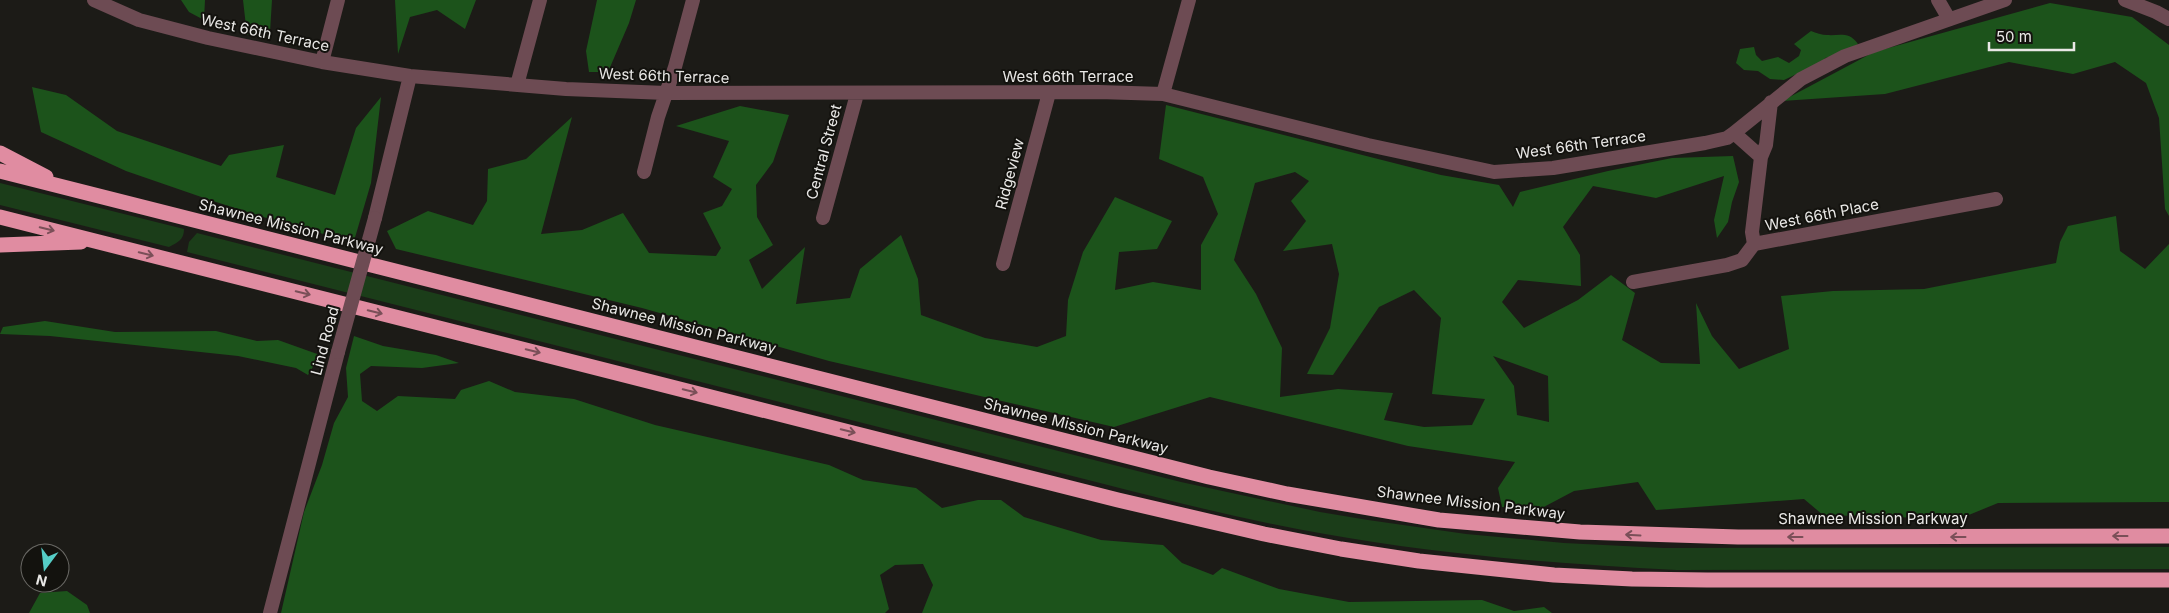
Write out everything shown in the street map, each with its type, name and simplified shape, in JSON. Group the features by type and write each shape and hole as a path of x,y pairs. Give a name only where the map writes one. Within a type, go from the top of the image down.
{"highway":[{"path":"0,153 67,188"},
{"name":"Shawnee Mission Parkway","path":"0,171 1209,477 1439,520 1517,528 1662,536 2169,536"},
{"path":"0,217 1185,516 1341,549 1490,570 1632,579 2169,580"},
{"path":"0,245 98,242"}],"street":[{"name":"West 66th Terrace","path":"94,0 139,20 164,27 322,62 410,76 517,85 666,93 1163,94 1368,145 1494,172 1553,168 1727,138 1801,79 1822,66 1845,56 2005,0"},
{"path":"322,62 338,0"},
{"path":"517,85 540,0"},
{"path":"644,172 693,0"},
{"path":"1163,94 1189,0"},
{"path":"1938,0 1949,19"},
{"path":"2125,0 2169,19"},
{"name":"Lind Road","path":"270,613 375,218 410,76"},
{"name":"Ridgeview","path":"1003,264 1049,93"},
{"name":"Central Street","path":"823,218 857,94"},
{"path":"1754,244 1752,232 1761,157 1766,145 1771,102"},
{"path":"1734,133 1761,157"},
{"name":"West 66th Place","path":"1633,282 1728,265 1742,260 1754,244 1996,199"}],"green space":[{"path":"181,0 205,0 204,20 189,12"},
{"path":"243,0 272,0 270,32 247,35"},
{"path":"395,0 476,0 465,29 437,10 410,17 398,54"},
{"path":"597,0 636,0 629,23 608,72 589,72 586,51"},
{"path":"2050,3 2132,17 2169,45 2169,216 2165,209 2159,118 2146,83 2115,62 2073,74 2009,62 1885,94 1782,101 1874,52"},
{"path":"1811,31 1823,35 1844,35 1851,37 1858,44 1839,55 1825,58 1824,61 1784,80 1770,79 1758,71 1744,70 1736,63 1740,49 1754,47 1756,55 1762,61 1778,57 1789,63 1799,56 1801,50 1794,44"},
{"path":"32,87 66,95 117,131 221,166 229,155 284,145 276,177 335,195 356,128 381,97 371,183 354,241 298,228 126,171 41,132"},
{"path":"1166,105 1441,175 1499,185 1513,207 1520,192 1608,171 1672,158 1733,156 1739,182 1728,222 1717,238 1714,220 1724,176 1656,198 1593,186 1563,227 1580,255 1581,286 1518,280 1502,302 1524,328 1578,300 1611,275 1635,293 1622,340 1661,363 1700,364 1696,303 1712,336 1739,369 1789,349 1781,296 1833,291 1924,289 2056,263 2060,242 2068,226 2116,216 2120,251 2145,269 2169,244 2169,502 1998,503 1959,519 1823,515 1804,499 1656,510 1638,482 1574,491 1540,509 1502,507 1498,488 1515,462 1408,446 1210,397 1114,427 829,361 642,308 396,249 387,231 428,211 473,225 487,201 488,169 526,159 572,117 541,234 582,230 623,213 649,253 716,256 721,248 703,213 722,206 732,189 713,177 729,141 676,126 740,106 789,115 773,162 756,185 757,217 773,245 749,260 762,289 805,247 796,304 850,298 860,269 901,235 918,279 921,315 985,338 1037,347 1066,336 1068,300 1083,252 1115,197 1172,221 1157,249 1119,252 1115,290 1153,282 1201,290 1201,245 1218,214 1203,177 1159,159","holes":["1295,172 1309,181 1291,201 1306,221 1283,251 1332,244 1339,274 1330,328 1307,374 1333,375 1379,307 1414,290 1441,318 1432,394 1485,399 1472,425 1424,427 1384,420 1393,393 1338,389 1280,397 1282,348 1256,294 1234,260 1255,183","1493,356 1548,376 1549,422 1517,415 1514,386"]},
{"path":"0,183 184,229 183,236 178,242 169,247 0,205"},
{"path":"197,233 1181,482 1320,512 1466,534 1564,543 1664,548 2169,547 2169,569 1677,570 1501,558 1413,548 1325,534 1240,517 1156,497 187,252 189,242"},
{"path":"45,321 115,332 216,331 257,341 278,340 320,355 308,375 296,368 238,356 50,336 0,334 3,327"},
{"path":"354,336 383,346 436,355 459,363 422,368 371,366 360,374 362,401 377,411 398,396 455,399 461,390 489,381 515,392 574,399 655,425 829,465 863,480 916,488 942,508 978,500 1001,500 1024,517 1101,540 1163,545 1182,563 1213,575 1222,568 1279,589 1349,602 1482,600 1514,611 1544,607 1552,613 922,613 933,585 923,564 895,565 880,575 889,609 885,613 281,613 304,512 322,465 334,423 348,397 346,368"},
{"path":"40,593 70,593 87,605 90,613 29,613"}]}
